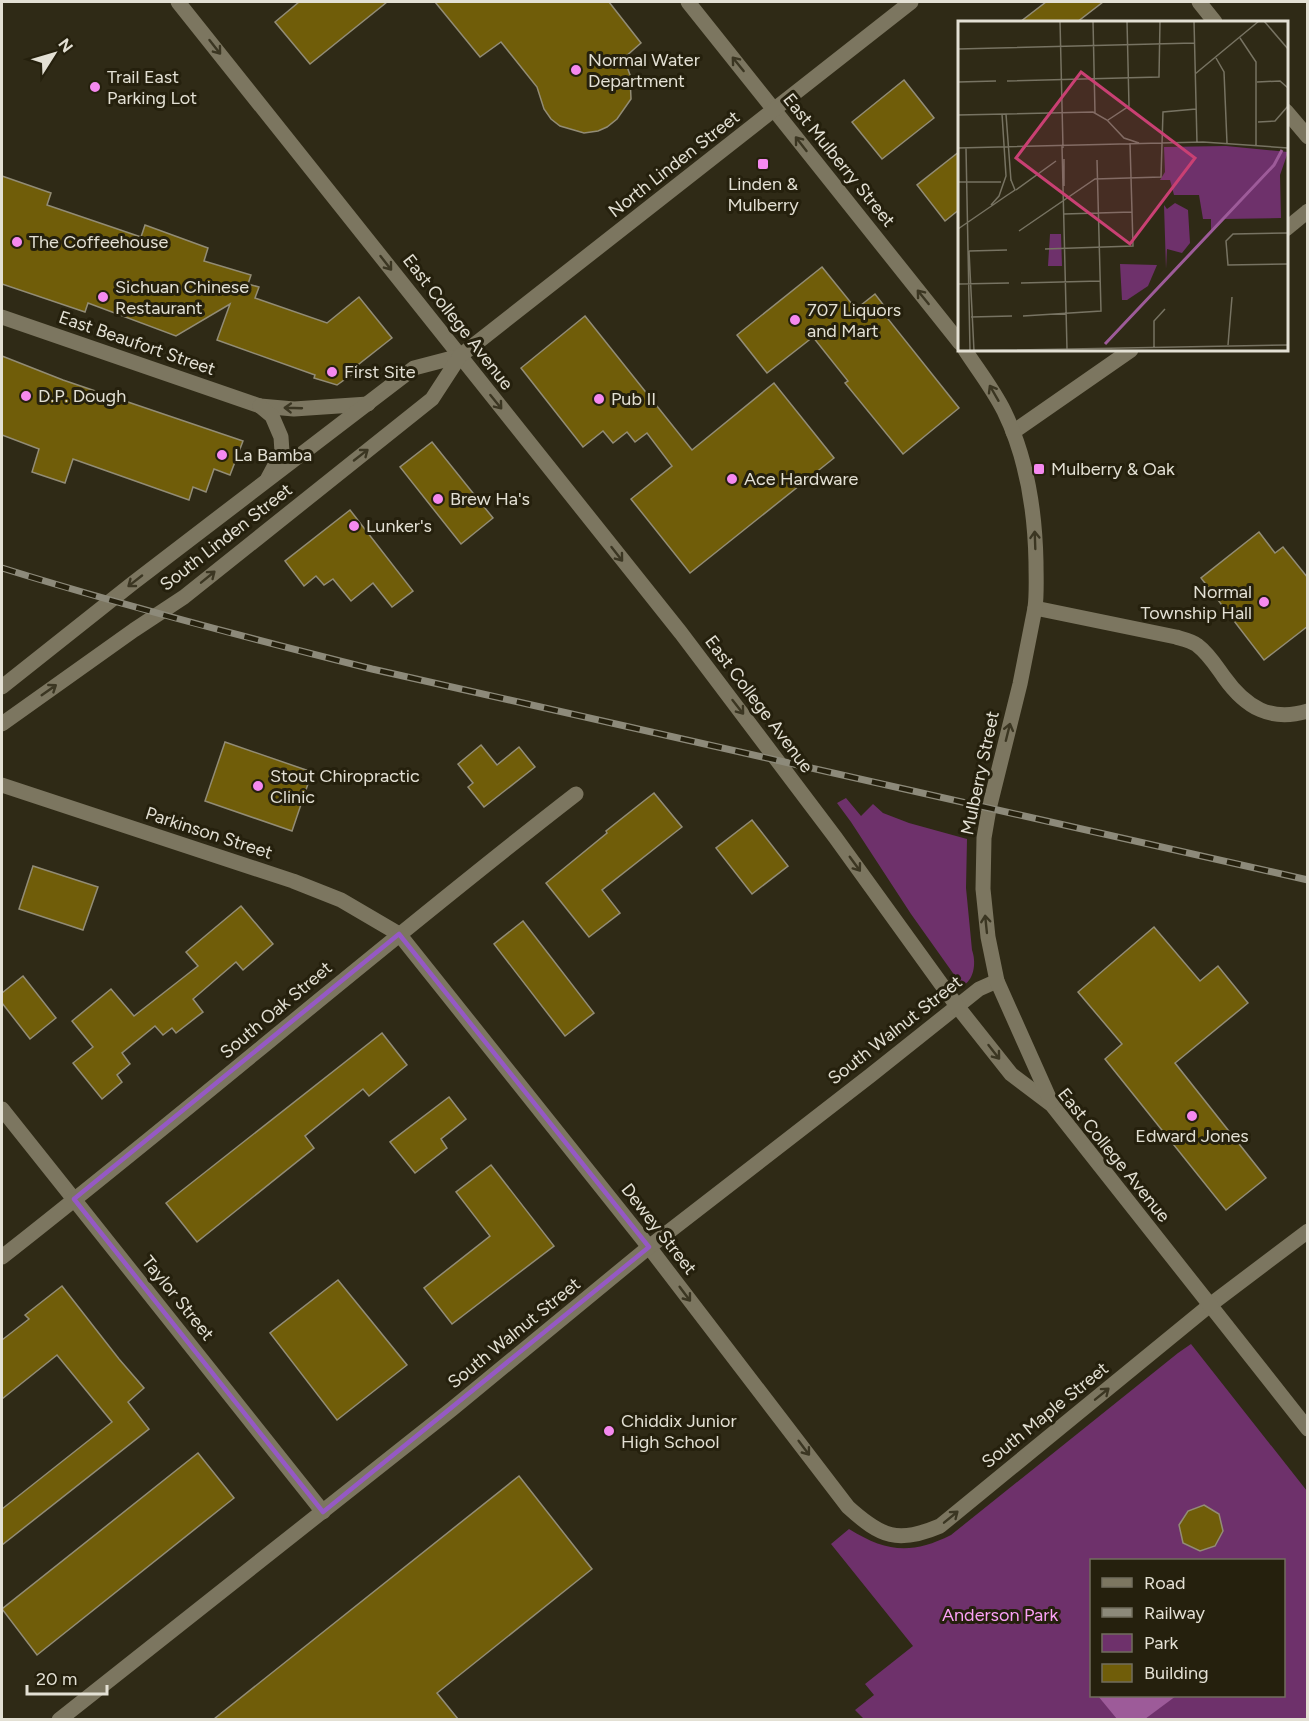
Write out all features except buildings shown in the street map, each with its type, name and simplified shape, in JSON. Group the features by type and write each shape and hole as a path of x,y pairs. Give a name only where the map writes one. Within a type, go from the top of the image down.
{"street":[{"name":"East College Avenue","path":"178,2 744,715 957,1006 1011,1074 1052,1105 1308,1429"},
{"name":"East Mulberry Street","path":"688,2 958,340"},
{"name":"North Linden Street","path":"460,356 911,2"},
{"path":"1199,2 1214,21"},
{"path":"1288,112 1308,137"},
{"path":"1288,228 1308,211"},
{"name":"East Beaufort Street","path":"2,317 260,406 294,409 368,404"},
{"path":"966,351 990,386 1014,437 1130,351"},
{"name":"South Linden Street","path":"2,687 133,583 414,368 460,356"},
{"name":"South Linden Street","path":"2,724 184,597 432,399 460,356"},
{"path":"260,406 272,416 281,436 282,452 266,482"},
{"name":"Mulberry Street","path":"1014,437 1027,478 1035,530 1037,596 1020,684 994,785 984,838 983,889 996,981 1052,1105"},
{"path":"1035,608 1176,637 1196,644 1246,701 1265,712 1283,716 1308,711"},
{"name":"Parkinson Street","path":"2,785 293,881 341,900 399,933"},
{"name":"South Oak Street","path":"2,1257 399,933 576,794"},
{"name":"Dewey Street","path":"399,933 649,1247 848,1507 880,1531 897,1536"},
{"name":"South Walnut Street","path":"59,1719 323,1512 649,1247 979,989 996,981"},
{"name":"Taylor Street","path":"2,1109 323,1512"},
{"name":"South Maple Street","path":"897,1536 921,1535 940,1526 1210,1305 1308,1231"}],"highlighted area":[{"path":"399,934 649,1247 323,1512 74,1199"}],"green space":[{"path":"846,798 861,816 873,804 883,813 909,823 967,839 966,888 974,964 972,974 964,985 960,983 911,914 837,803"},
{"name":"Anderson Park","path":"1191,1344 1307,1491 1307,1719 864,1719 855,1710 874,1695 865,1684 913,1646 831,1544 849,1529 875,1542 899,1548 923,1546 951,1535"}],"shaded area":[{"path":"1099,1697 1175,1697 1145,1719 1117,1719"}],"railway":[{"path":"2,568 186,621 372,669 1308,880"}],"place":[{"name":"Normal Water Department","path":"576,70"},
{"name":"Trail East Parking Lot","path":"95,87"},
{"name":"Linden & Mulberry","path":"763,164"},
{"name":"The Coffeehouse","path":"17,242"},
{"name":"Sichuan Chinese Restaurant","path":"103,297"},
{"name":"707 Liquors and Mart","path":"795,320"},
{"name":"First Site","path":"332,372"},
{"name":"D.P. Dough","path":"26,396"},
{"name":"Pub II","path":"599,399"},
{"name":"La Bamba","path":"222,455"},
{"name":"Mulberry & Oak","path":"1039,469"},
{"name":"Ace Hardware","path":"732,479"},
{"name":"Brew Ha's","path":"438,499"},
{"name":"Lunker's","path":"354,526"},
{"name":"Normal Township Hall","path":"1264,602"},
{"name":"Stout Chiropractic Clinic","path":"258,786"},
{"name":"Edward Jones","path":"1192,1116"},
{"name":"Chiddix Junior High School","path":"609,1431"}]}
